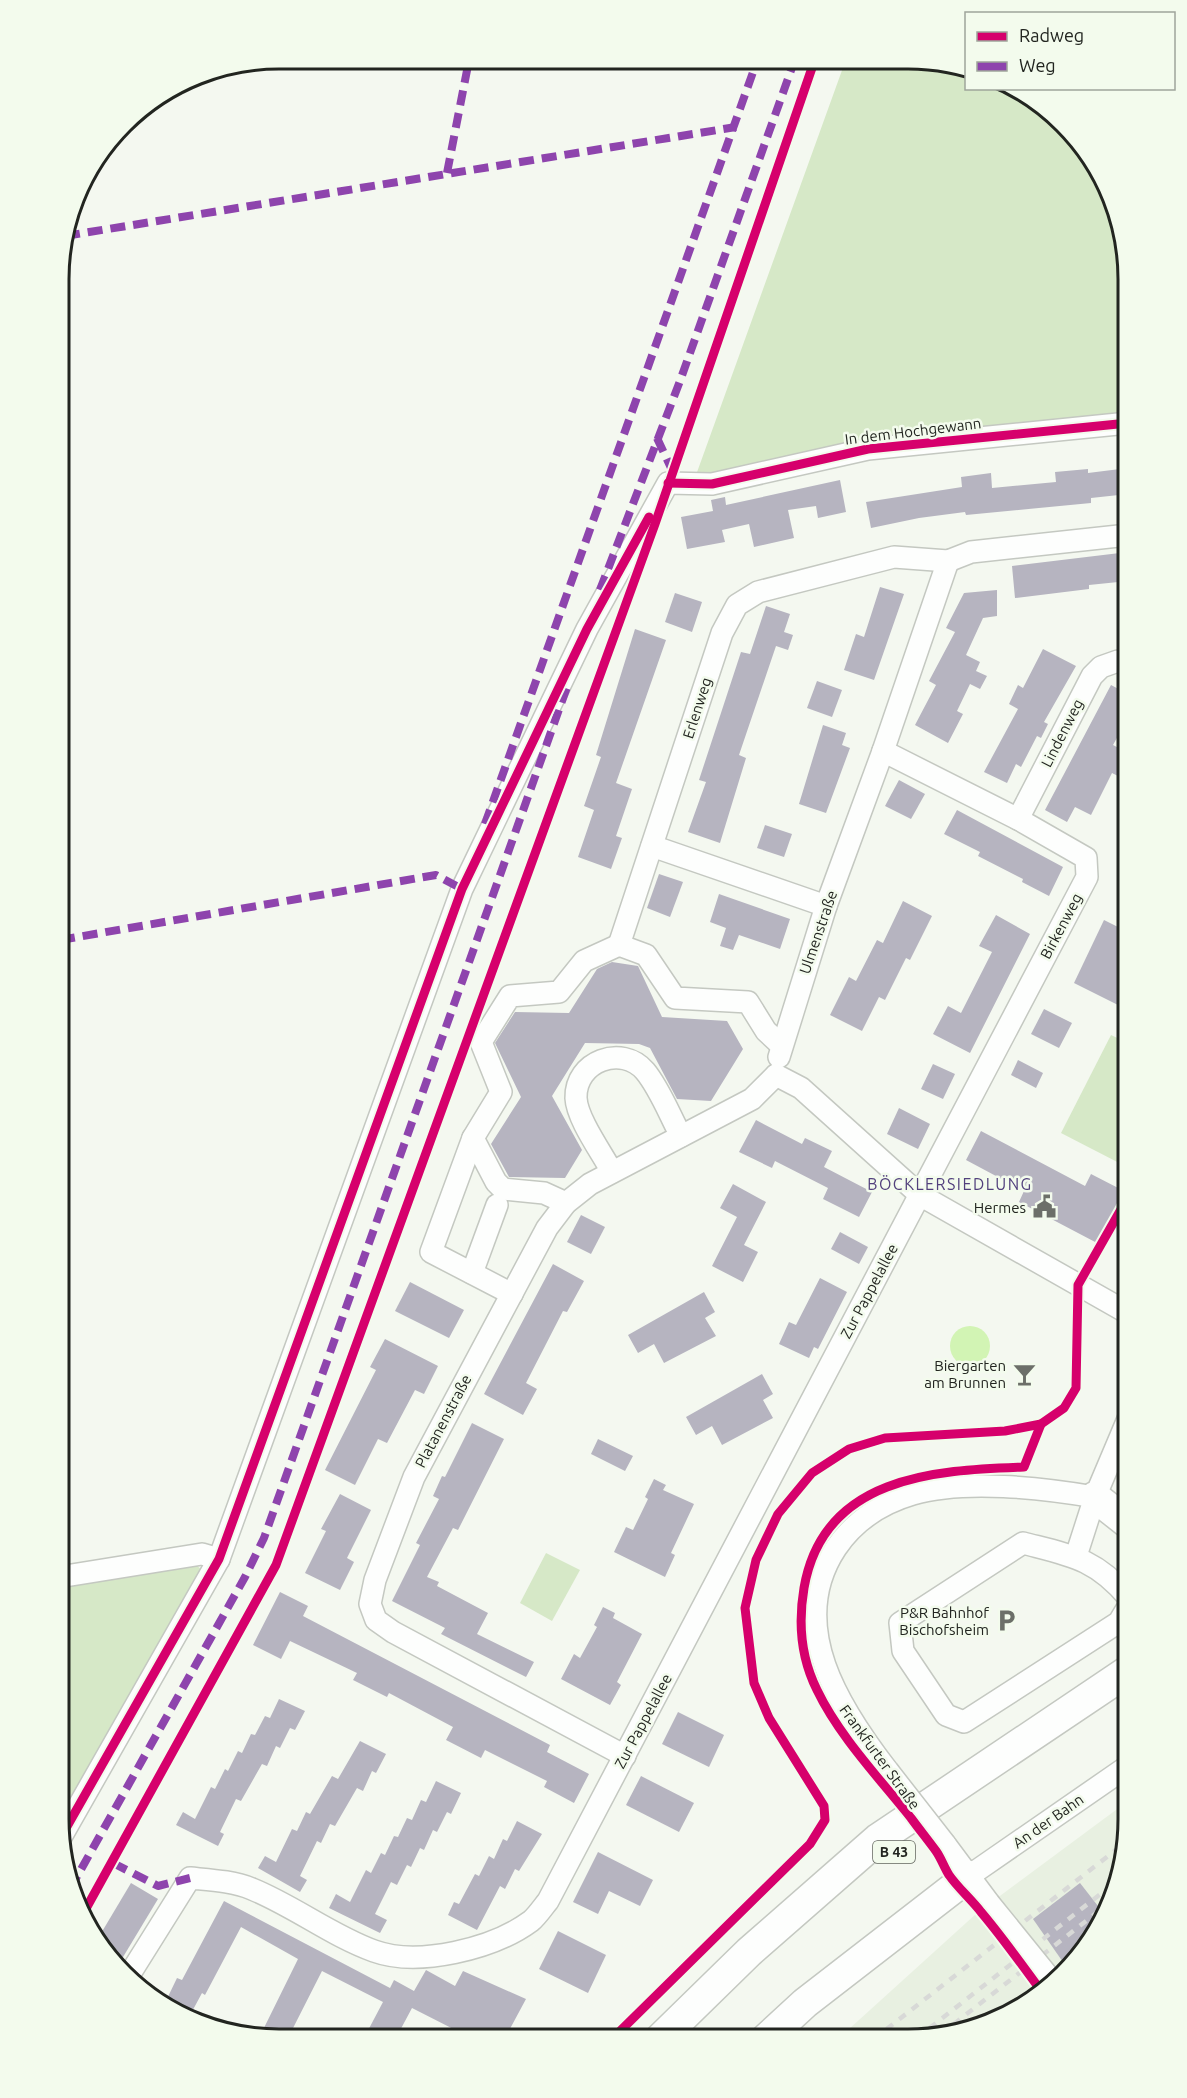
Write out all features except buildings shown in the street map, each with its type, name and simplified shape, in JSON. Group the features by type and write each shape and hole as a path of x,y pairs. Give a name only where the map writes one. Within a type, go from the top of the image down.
{"highway":[{"path":"1095,1497 1118,1503"},
{"path":"1095,1497 1118,1515"},
{"path":"1089,1695 1118,1672"},
{"name":"B 43","path":"670,2029 749,1952 878,1839 1118,1677"},
{"name":"B 43","path":"692,2029 813,1916 888,1856 970,1796 1118,1699"},
{"path":"777,2029 805,2002 969,1876"}],"street":[{"name":"In dem Hochgewann","path":"219,1559 462,889 587,629 668,483 712,484 868,449 1118,424"},
{"path":"948,561 971,552 1118,536"},
{"name":"Erlenweg","path":"619,945 722,633 737,605 758,592 894,557 948,561"},
{"name":"Ulmenstraße","path":"776,1075 781,1045 826,906 883,751 948,561"},
{"name":"Lindenweg","path":"1018,819 1092,676 1101,667 1118,661"},
{"name":"Birkenweg","path":"883,751 1018,819 1086,858 1087,876 920,1195"},
{"path":"652,846 826,906"},
{"path":"512,1294 431,1252 472,1138 501,1092 481,1042 510,996 559,992 584,961 619,945 646,955 675,998 748,1002 766,1031 781,1045"},
{"path":"612,1172 579,1111 576,1097 578,1083 585,1071 596,1062 616,1058 636,1063 646,1072 681,1136"},
{"path":"776,1075 801,1088 920,1195 1118,1307"},
{"name":"Platanenstraße","path":"625,1756 393,1632 376,1620 370,1604 375,1580 414,1478 546,1228 566,1203 590,1184 752,1099 776,1075"},
{"path":"472,1138 496,1182 503,1189 544,1193 566,1203"},
{"name":"Zur Pappelallee","path":"132,1970 190,1878 252,1889 373,1951 396,1957 476,1948 506,1936 532,1921 548,1901 920,1195"},
{"path":"472,1273 497,1205"},
{"path":"1077,1556 1095,1497 1118,1443"},
{"name":"Frankfurter Straße","path":"1048,1976 888,1771 842,1706 830,1680 816,1629 817,1597 833,1553 852,1528 877,1509 915,1493 942,1489 1012,1488 1060,1491 1095,1497"},
{"path":"1118,1585 1077,1556 1023,1543 900,1623 903,1651 946,1715 964,1722 1118,1623"},
{"path":"69,1576 202,1554 219,1559 69,1824"},
{"name":"An der Bahn","path":"969,1876 1118,1773"}],"shaded area":[{"path":"842,69 922,69 965,77 965,90 1001,91 1025,104 1066,140 1083,162 1096,186 1107,211 1114,238 1118,265 1118,416 714,477 696,475"},
{"path":"1111,1035 1118,1038 1118,1162 1061,1133"},
{"path":"970,1326 978,1327 984,1332 989,1338 989,1354 984,1360 978,1365 970,1366 962,1365 956,1360 951,1354 950,1346 951,1338 956,1332 962,1327"},
{"path":"546,1553 580,1570 552,1621 520,1603"},
{"path":"194,1562 205,1574 69,1811 69,1581"},
{"path":"1118,1808 1118,1833 1114,1860 1102,1899 1075,1947 1057,1968 1036,1986 1001,2007 976,2018 949,2025 908,2029 849,2029 977,1913"}],"railway":[{"path":"887,2029 1115,1850"},
{"path":"931,2027 1105,1890"},
{"path":"954,2024 1095,1914"}],"marked path":[{"path":"447,173 467,69"},
{"path":"485,824 754,69"},
{"path":"600,590 680,381 791,69"},
{"path":"74,235 736,127"},
{"path":"657,438 672,470"},
{"path":"77,1876 245,1577 264,1538 567,687"},
{"path":"69,938 436,875 462,889 464,883"},
{"path":"113,1863 158,1886 190,1878"}],"cycle path":[{"path":"88,1905 276,1565 655,524 812,69"},
{"path":"668,483 712,484 868,449 1118,424"},
{"path":"69,1822 219,1559 462,889 587,629 649,517"},
{"path":"622,2029 810,1844 825,1820 824,1806 769,1718 754,1683 745,1608 756,1560 778,1514 812,1473 849,1449 885,1438 1005,1431 1041,1424 1064,1408 1076,1388 1078,1285 1118,1215"},
{"path":"1037,1985 997,1932 953,1880 933,1847 861,1757 826,1707 807,1665 802,1640 801,1614 804,1588 815,1551 834,1523 858,1502 887,1487 919,1477 1024,1467 1041,1424"}],"place":[{"name":"Hermes","path":"1044,1207"},
{"name":"Biergarten am Brunnen","path":"1024,1374"},
{"name":"P&R Bahnhof Bischofsheim","path":"1007,1621"}],"district":[{"name":"BÖCKLERSIEDLUNG","path":"950,1184"}]}
